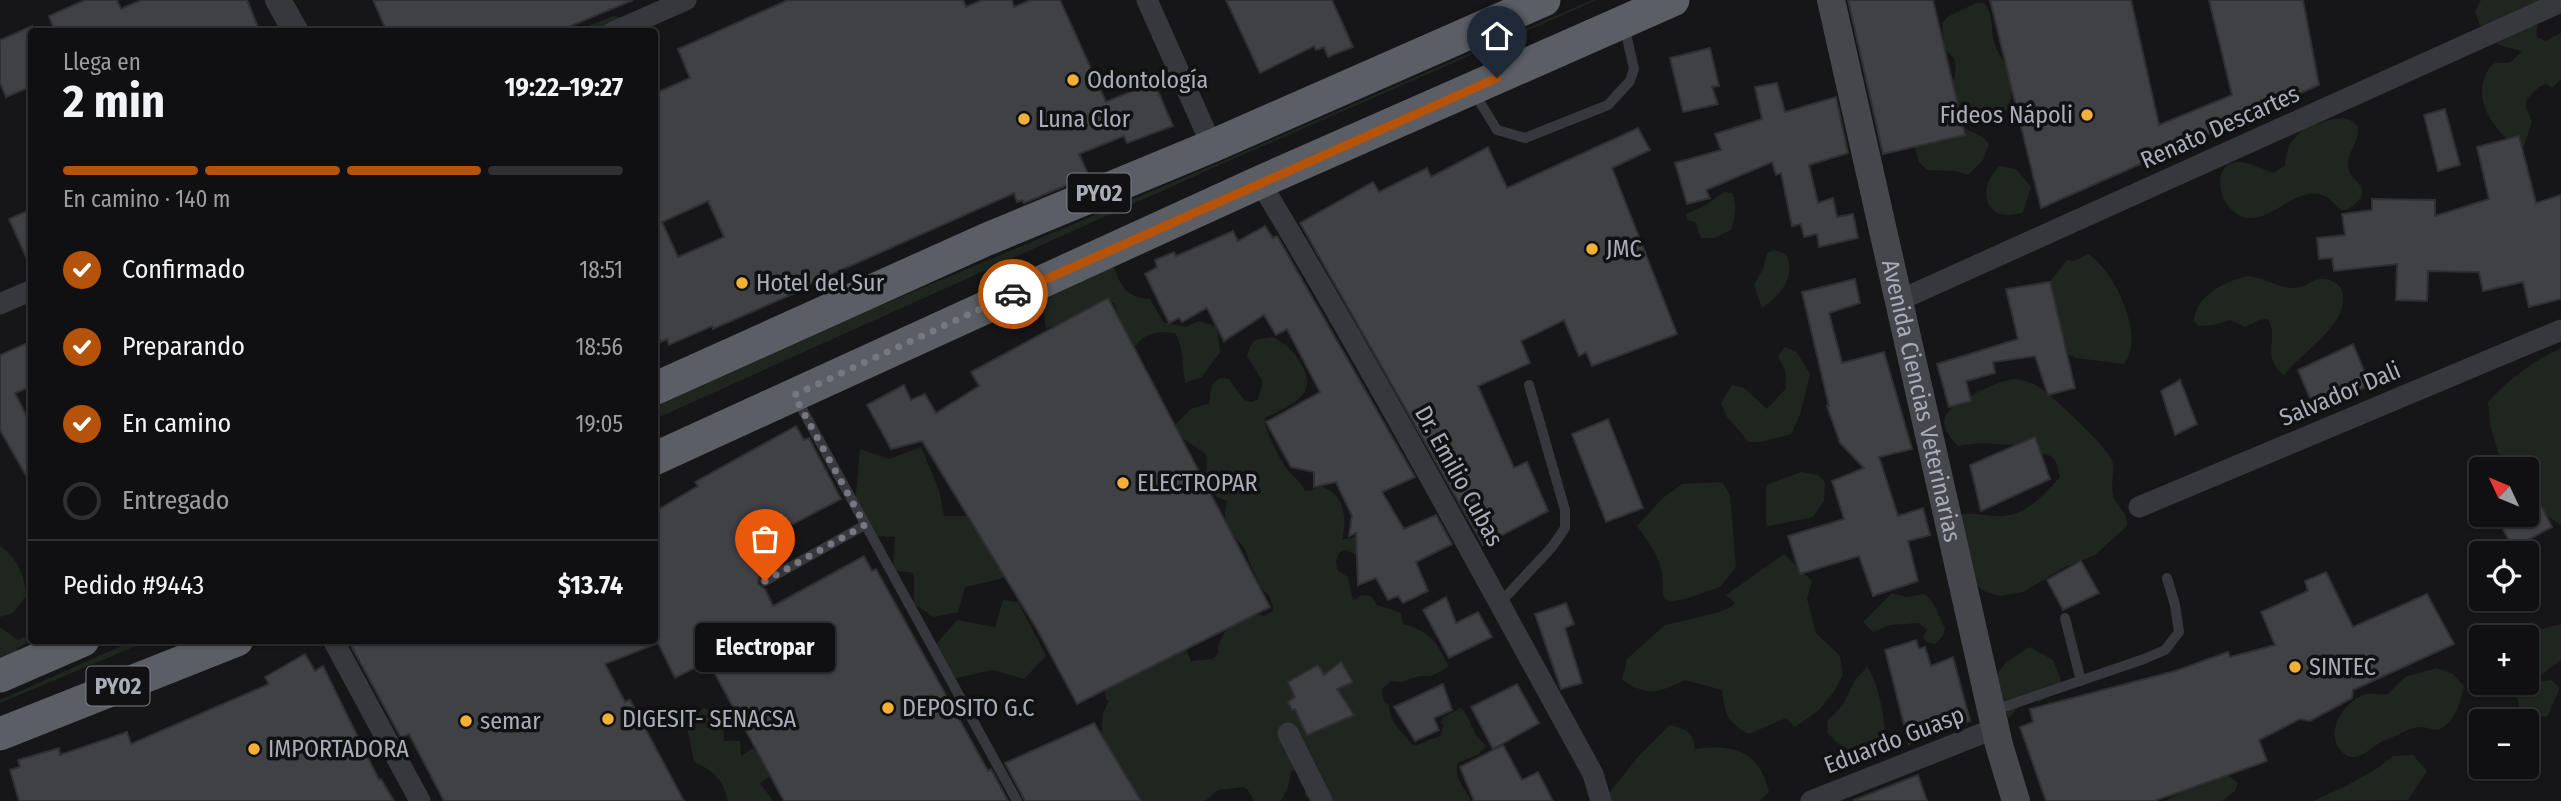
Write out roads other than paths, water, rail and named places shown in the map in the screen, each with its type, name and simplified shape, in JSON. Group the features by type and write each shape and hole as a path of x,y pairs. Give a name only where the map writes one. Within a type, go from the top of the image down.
{"highway":[{"name":"PY02","path":"658,387 985,240 1212,146 1544,0"},
{"name":"PY02","path":"658,457 1260,182 1674,0"},
{"name":"PY02","path":"0,676 74,644"},
{"name":"PY02","path":"0,734 227,644"}],"main road":[{"name":"Avenida Ciencias Veterinarias","path":"1831,0 1994,720 2016,801"}],"street":[{"path":"278,0 294,28"},
{"path":"622,28 686,0"},
{"path":"1147,0 1212,146"},
{"name":"Renato Descartes","path":"1900,300 2561,2"},
{"name":"Dr. Emilio Cubas","path":"1260,182 1334,304 1593,775 1601,801"},
{"path":"0,304 28,292"},
{"name":"Salvador Dali","path":"2139,507 2561,330"},
{"path":"335,644 420,801"},
{"name":"Eduardo Guasp","path":"1811,801 1994,720"},
{"path":"1288,733 1322,801"}],"lane":[{"path":"1472,89 1497,130 1525,138 1608,105 1630,81 1634,69 1623,22"},
{"path":"1499,604 1552,547 1565,528 1565,510 1529,385"},
{"path":"794,395 1017,801"},
{"path":"765,581 865,525"},
{"path":"1994,720 2081,681 2165,650 2179,632 2167,578"},
{"path":"2065,618 2081,681"}],"place":[{"name":"Odontología","path":"1073,80"},
{"name":"Fideos Nápoli","path":"2087,115"},
{"name":"Luna Clor","path":"1024,119"},
{"name":"JMC","path":"1592,249"},
{"name":"Hotel del Sur","path":"742,283"},
{"name":"ELECTROPAR","path":"1123,483"},
{"name":"Electropar","path":"765,581"},
{"name":"SINTEC","path":"2295,667"},
{"name":"DEPOSITO G.C","path":"888,708"},
{"name":"DIGESIT- SENACSA","path":"608,719"},
{"name":"semar","path":"466,721"},
{"name":"IMPORTADORA","path":"254,749"}]}
